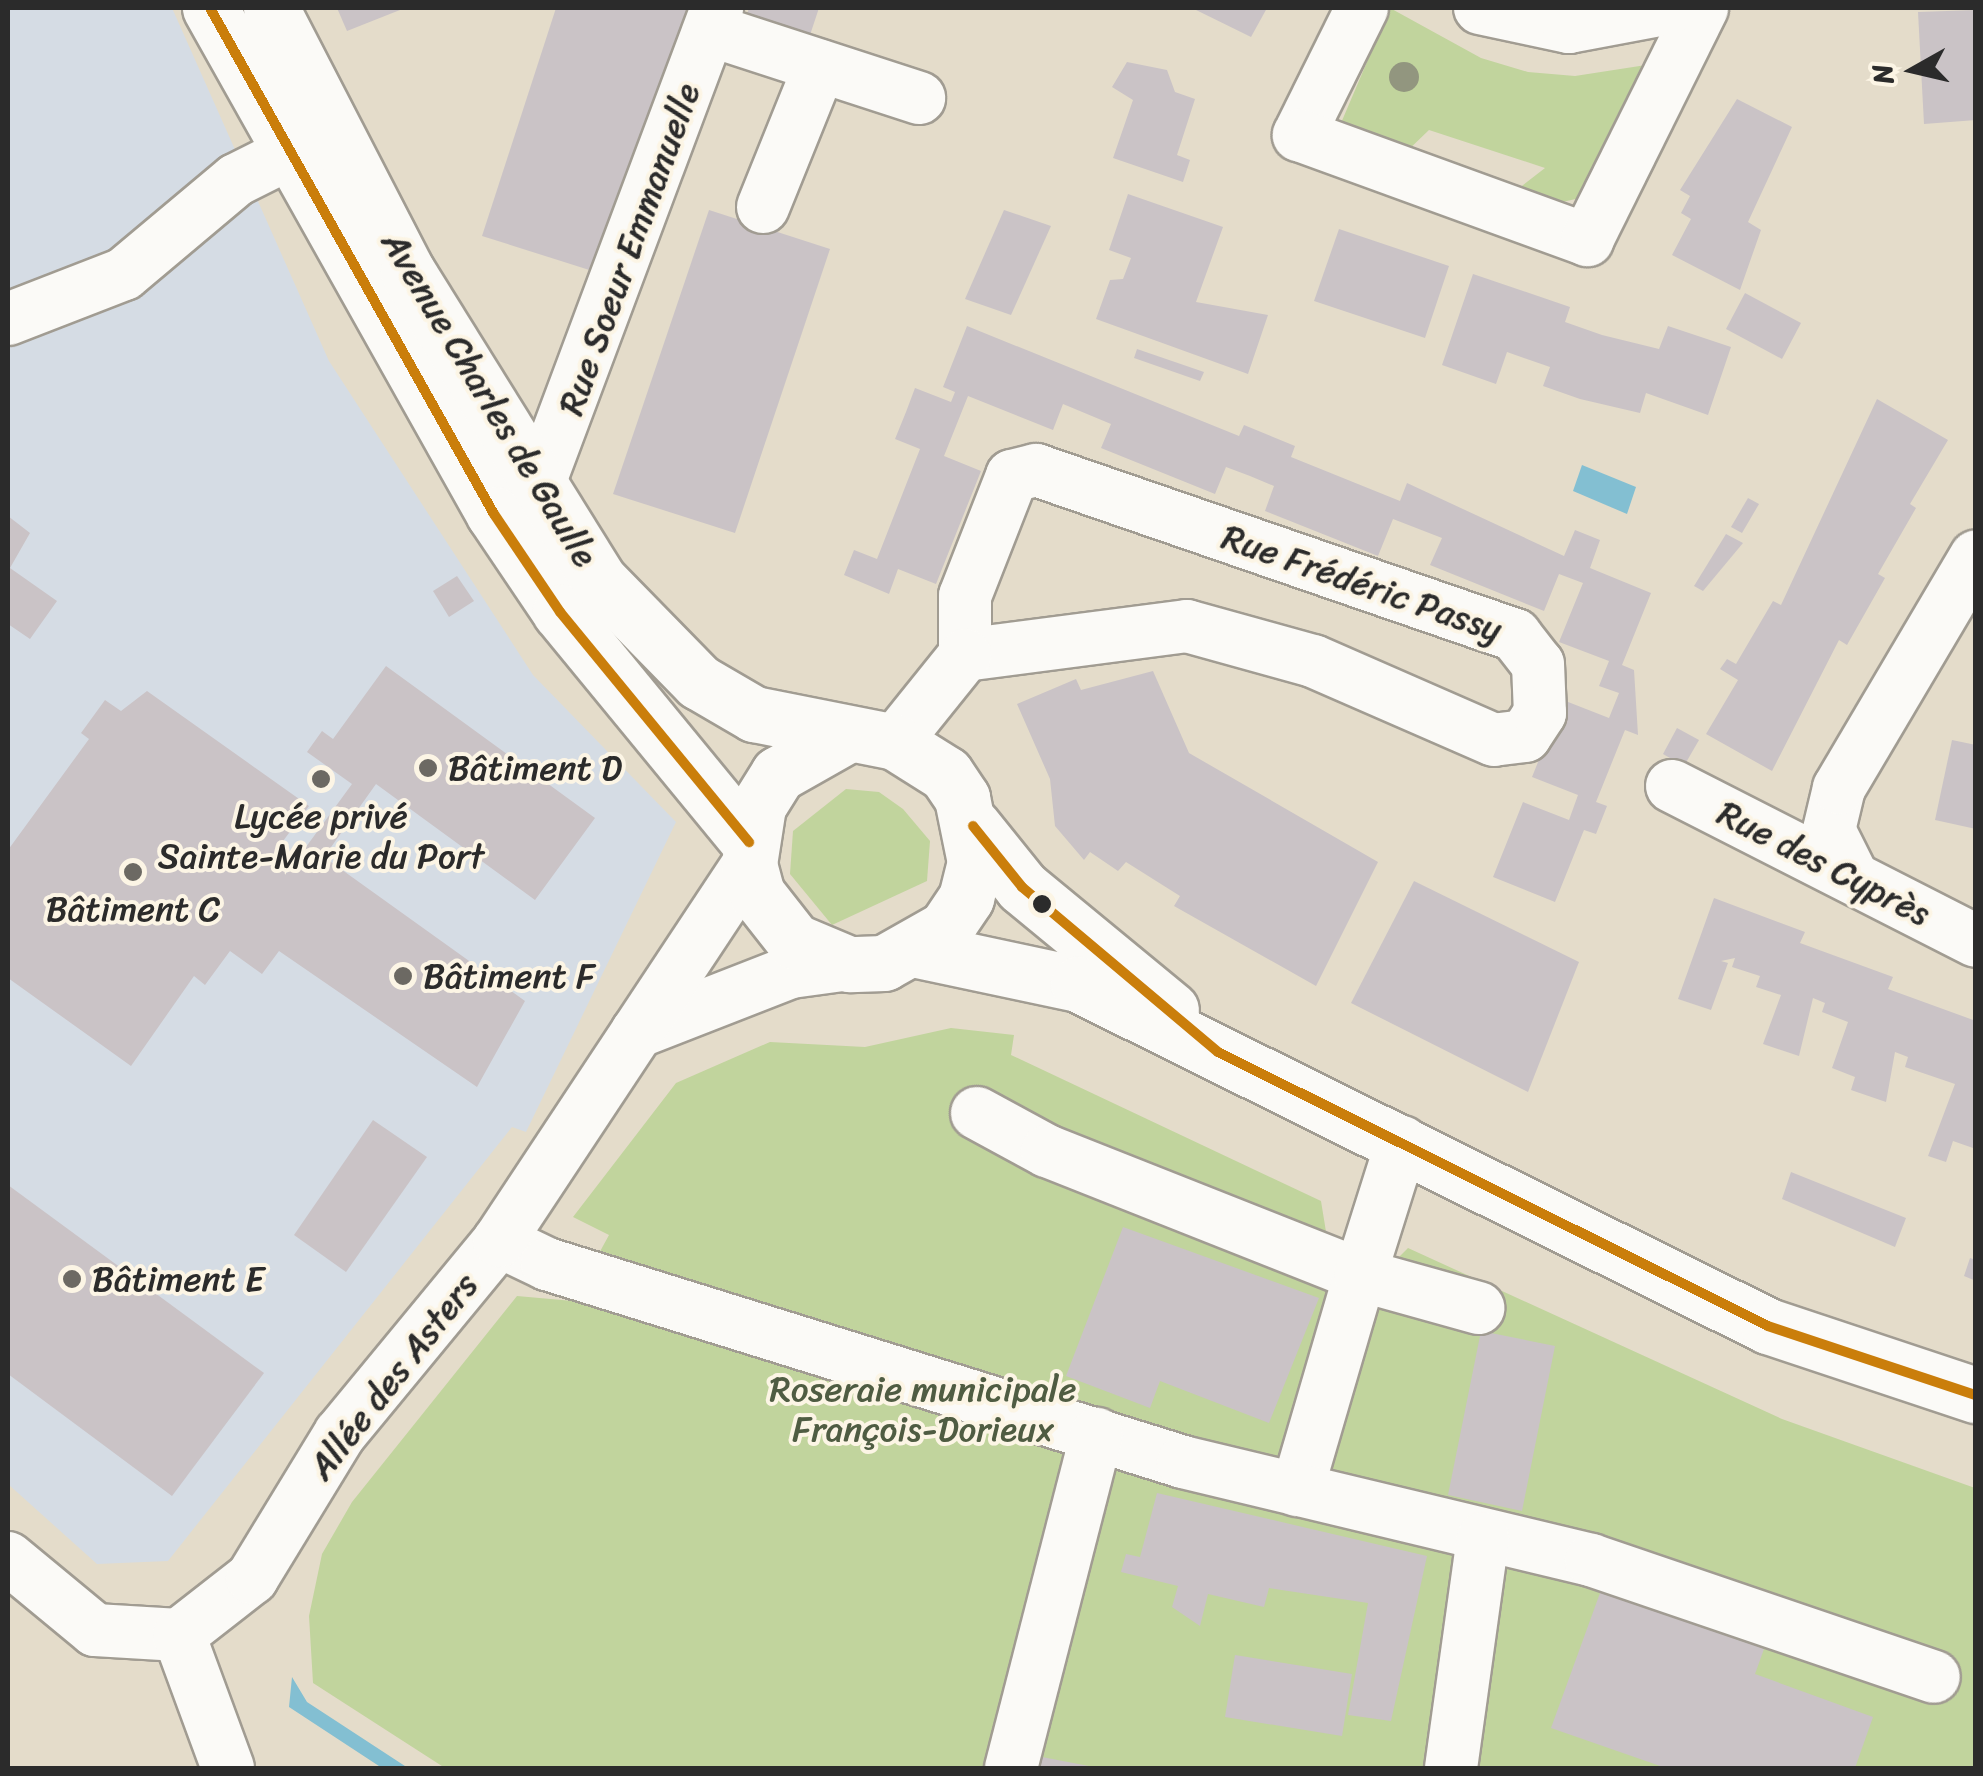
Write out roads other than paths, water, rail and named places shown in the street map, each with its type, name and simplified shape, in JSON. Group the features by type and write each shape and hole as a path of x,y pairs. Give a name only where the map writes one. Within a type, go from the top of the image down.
{"main road":[{"name":"Avenue Charles de Gaulle","path":"210,8 288,154 494,514 560,612 749,853"},
{"name":"Avenue Charles de Gaulle","path":"271,8 408,273 537,489 599,580 699,682 754,714 842,738"},
{"path":"1218,1052 1022,888 972,826 946,774 896,742 842,738 778,774 749,853 772,920 820,957 849,964 918,950 1078,984 1768,1326 1976,1395"},
{"path":"918,950 966,898 972,826"}],"street":[{"path":"1362,8 1299,135 1587,240 1702,8"},
{"path":"1480,8 1569,27 1670,8"},
{"path":"713,19 820,66 919,98"},
{"name":"Rue Soeur Emmanuelle","path":"537,489 713,19"},
{"path":"763,207 820,66"},
{"path":"8,319 124,274 236,180 288,154"},
{"name":"Rue Frédéric Passy","path":"1036,470 1515,635 1538,664 1540,713 1525,736 1494,740 1313,661 1187,626 965,655 965,596 1012,476 1036,470"},
{"path":"1852,876 1830,830 1838,788 1976,556"},
{"path":"896,742 965,655"},
{"name":"Rue des Cyprès","path":"1672,786 1976,941"},
{"name":"Allée des Asters","path":"179,1635 252,1578 340,1434 498,1241 637,1032 749,853"},
{"path":"637,1032 791,972 849,964"},
{"path":"977,1113 1047,1151 1360,1274 1478,1308"},
{"path":"1297,1490 1402,1142"},
{"path":"498,1241 547,1264 1097,1434 1483,1538 1591,1560 1934,1677"},
{"path":"1011,1768 1097,1434"},
{"path":"1451,1768 1483,1538"},
{"path":"8,1558 95,1630 179,1635 228,1768"}],"water":[{"path":"1582,465 1636,487 1627,514 1573,491"},
{"path":"292,1677 307,1702 408,1768 382,1768 289,1707"}],"place":[{"name":"Bâtiment D","path":"428,768"},
{"name":"Lycée privé Sainte-Marie du Port","path":"321,779"},
{"name":"Bâtiment C","path":"133,872"},
{"name":"Bâtiment F","path":"403,976"},
{"name":"Bâtiment E","path":"72,1279"}],"park label":[{"name":"Roseraie municipale François-Dorieux","path":"923,1409"}]}
